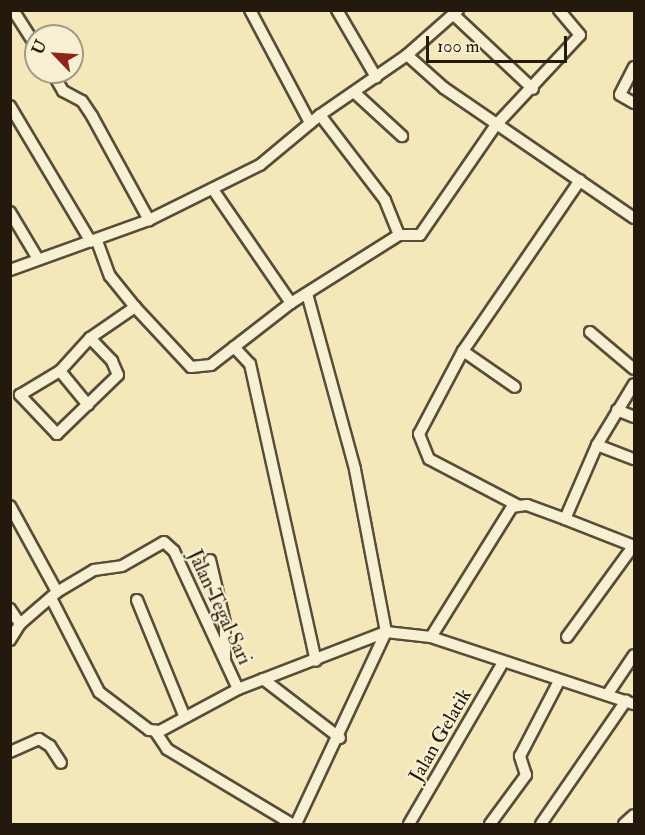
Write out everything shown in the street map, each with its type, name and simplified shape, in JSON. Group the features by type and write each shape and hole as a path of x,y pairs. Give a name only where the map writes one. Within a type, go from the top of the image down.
{"street":[{"path":"14,10 24,26"},
{"path":"250,10 310,123"},
{"path":"337,10 376,77"},
{"path":"10,106 94,241 105,267 135,307 191,367 205,368 291,303 399,235 420,235 496,125 533,89 581,33 559,10"},
{"path":"10,270 149,220 214,191 271,159 310,123 407,56 456,13 533,89"},
{"path":"407,56 496,125 634,218"},
{"path":"634,68 620,95 634,103"},
{"path":"59,84 63,91 82,101 92,116 149,220"},
{"path":"355,93 402,136"},
{"path":"320,116 385,200 399,235"},
{"path":"567,637 634,545 565,519 517,505 437,464 420,444 424,418 463,351 580,180"},
{"path":"214,191 291,303"},
{"path":"10,212 38,259"},
{"path":"10,506 99,692 155,731 167,749 294,825 340,738 386,632 355,468 307,293"},
{"path":"90,338 112,361 118,375 57,434 15,398 60,371 90,338 135,307"},
{"path":"590,332 634,369"},
{"path":"234,347 250,364 316,661"},
{"path":"463,351 515,387"},
{"path":"60,371 88,405"},
{"path":"565,519 597,445 634,384"},
{"path":"617,410 634,417"},
{"path":"597,445 634,459"},
{"path":"431,638 504,517 517,505"},
{"name":"Jalan Tegal Sari","path":"54,595 94,570 118,567 168,543 238,689 316,661 386,632"},
{"path":"210,560 225,623 225,660"},
{"path":"10,640 20,624 54,595"},
{"path":"137,600 184,715"},
{"path":"10,609 20,624"},
{"path":"386,632 431,638 502,664 631,702 541,825"},
{"path":"607,695 634,656"},
{"name":"Jalan Gelatik","path":"409,825 502,664"},
{"path":"262,679 340,738"},
{"path":"490,825 526,776 520,756 559,681"},
{"path":"155,731 238,689"},
{"path":"10,752 39,739 61,763"},
{"path":"624,825 634,815"}]}
